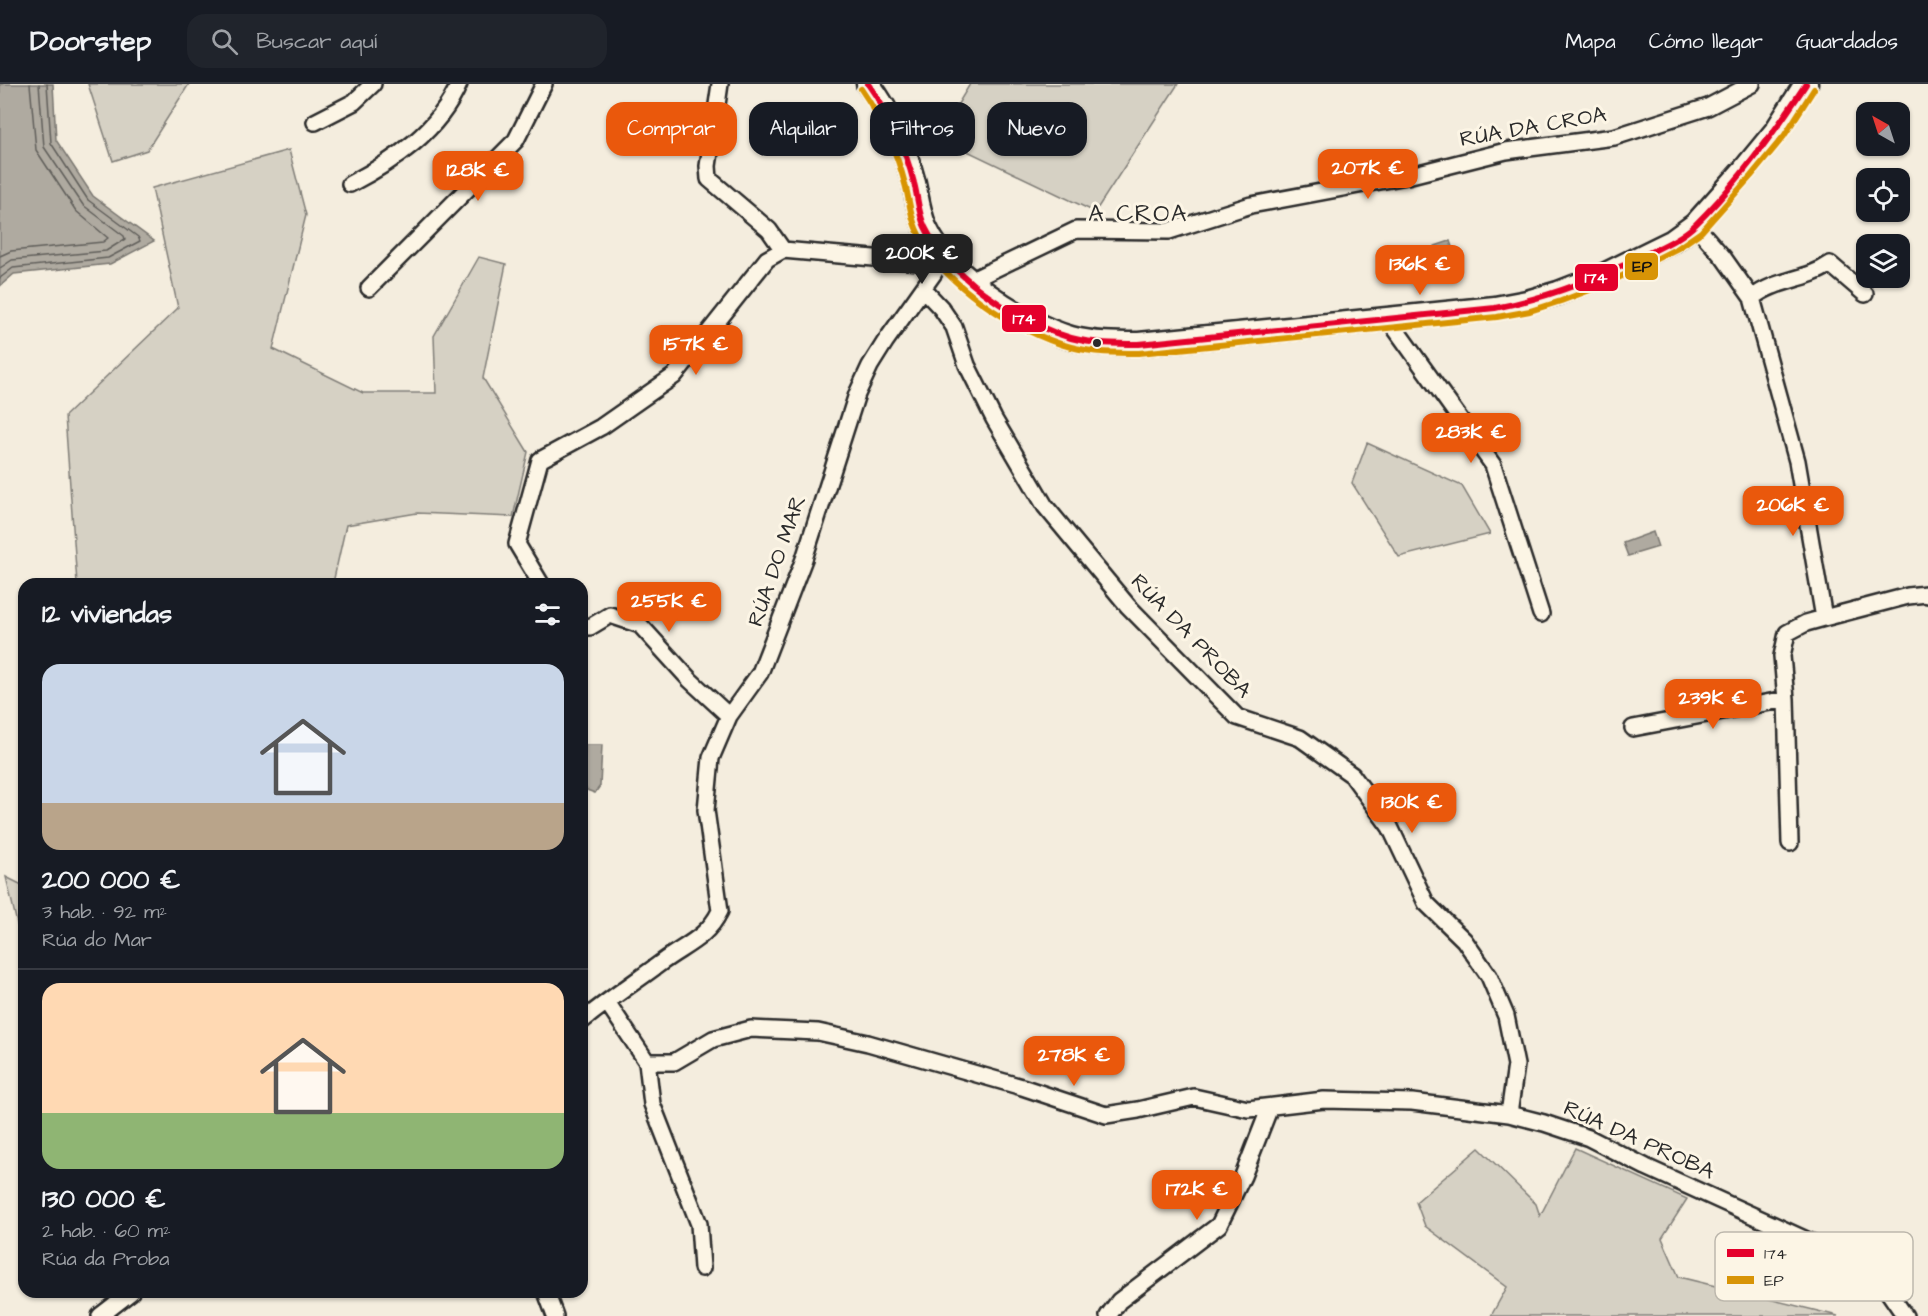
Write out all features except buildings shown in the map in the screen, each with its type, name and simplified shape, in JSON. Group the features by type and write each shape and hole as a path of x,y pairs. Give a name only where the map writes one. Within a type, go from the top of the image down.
{"main road":[{"path":"868,84 892,120 901,139 924,225 946,267 1029,322 1072,338 1100,344 1180,341 1389,320 1495,308 1558,293 1648,254 1695,225 1776,131 1806,84"}],"street":[{"path":"315,122 354,102 373,84"},
{"path":"350,184 385,166 424,134 453,99 459,84"},
{"path":"369,288 516,140 544,84"},
{"path":"720,84 708,166 709,179 769,230 783,249"},
{"name":"RÚA DA CROA","path":"946,267 1076,230 1169,231 1251,205 1407,176 1506,151 1614,136 1708,107 1752,84"},
{"path":"1695,225 1723,257 1752,298 1797,461 1824,618"},
{"path":"537,578 517,544 540,460 601,427 674,376 767,259 783,249 946,267"},
{"path":"1752,298 1763,289 1817,273 1830,264 1864,294"},
{"name":"RÚA DO MAR","path":"588,1016 664,960 705,933 714,924 720,911 706,810 711,758 729,716 760,674 804,559 857,394 870,366 923,289 946,267"},
{"name":"RÚA DA PROBA","path":"923,289 941,308 954,327 968,365 994,419 1045,506 1128,606 1238,717 1300,738 1353,775 1390,827 1426,903 1464,940 1489,976 1506,1016 1516,1065 1509,1114 1589,1138 1646,1167 1789,1232"},
{"path":"1389,320 1493,465 1541,614"},
{"path":"1790,843 1786,699 1782,656 1787,633 1806,623 1824,618 1908,596 1928,595"},
{"path":"588,627 610,615 640,625 690,680 729,716"},
{"path":"1633,728 1786,699"},
{"path":"607,1002 648,1062 652,1104 699,1224 702,1268"},
{"path":"648,1062 674,1062 713,1039 751,1029 818,1032 879,1046 1022,1087 1106,1115 1138,1110 1194,1096 1248,1109 1324,1100 1412,1102 1509,1114"},
{"path":"1108,1316 1119,1301 1218,1225 1243,1176 1270,1107"},
{"path":"100,1316 124,1298"},
{"path":"548,1298 555,1316"},
{"name":"RÚA DA PROBA","path":"1895,1301 1905,1316"}],"shaded area":[{"path":"88,84 189,84 147,150 113,161"},
{"path":"970,84 1178,84 1095,212 975,155 975,102 959,102"},
{"path":"289,150 306,215 273,349 363,393 436,393 434,336 479,257 506,264 483,378 528,452 513,517 417,513 346,525 334,578 77,578 65,416 178,308 152,188"},
{"path":"1367,443 1462,486 1490,534 1399,557 1352,483"},
{"path":"6,877 18,883 18,928"},
{"path":"1479,1148 1536,1204 1540,1216 1575,1148 1687,1199 1662,1238 1679,1277 1715,1286 1715,1301 1777,1301 1838,1316 1491,1316 1507,1287 1425,1226 1416,1202"}],"water":[{"path":"0,84 53,84 56,140 93,196 154,241 110,264 14,274 0,286"},
{"path":"1450,241 1459,267 1443,272 1435,246"},
{"path":"1653,532 1658,547 1628,556 1623,543"},
{"path":"588,745 602,745 600,786 595,793 588,790"}],"transit line":[{"name":"174","path":"868,84 883,107 901,144 925,227 936,246 951,263 987,296 1030,321 1071,338 1113,344 1139,344 1495,308 1552,294 1588,281 1663,246 1690,229 1741,175 1806,84"},
{"name":"EP","path":"861,89 892,146 916,228 926,248 941,267 981,302 1027,330 1071,347 1113,353 1139,353 1497,317 1530,311 1561,301 1606,284 1678,248 1701,232 1784,136 1814,89"}],"district":[{"name":"A CROA","path":"1138,214"}]}
